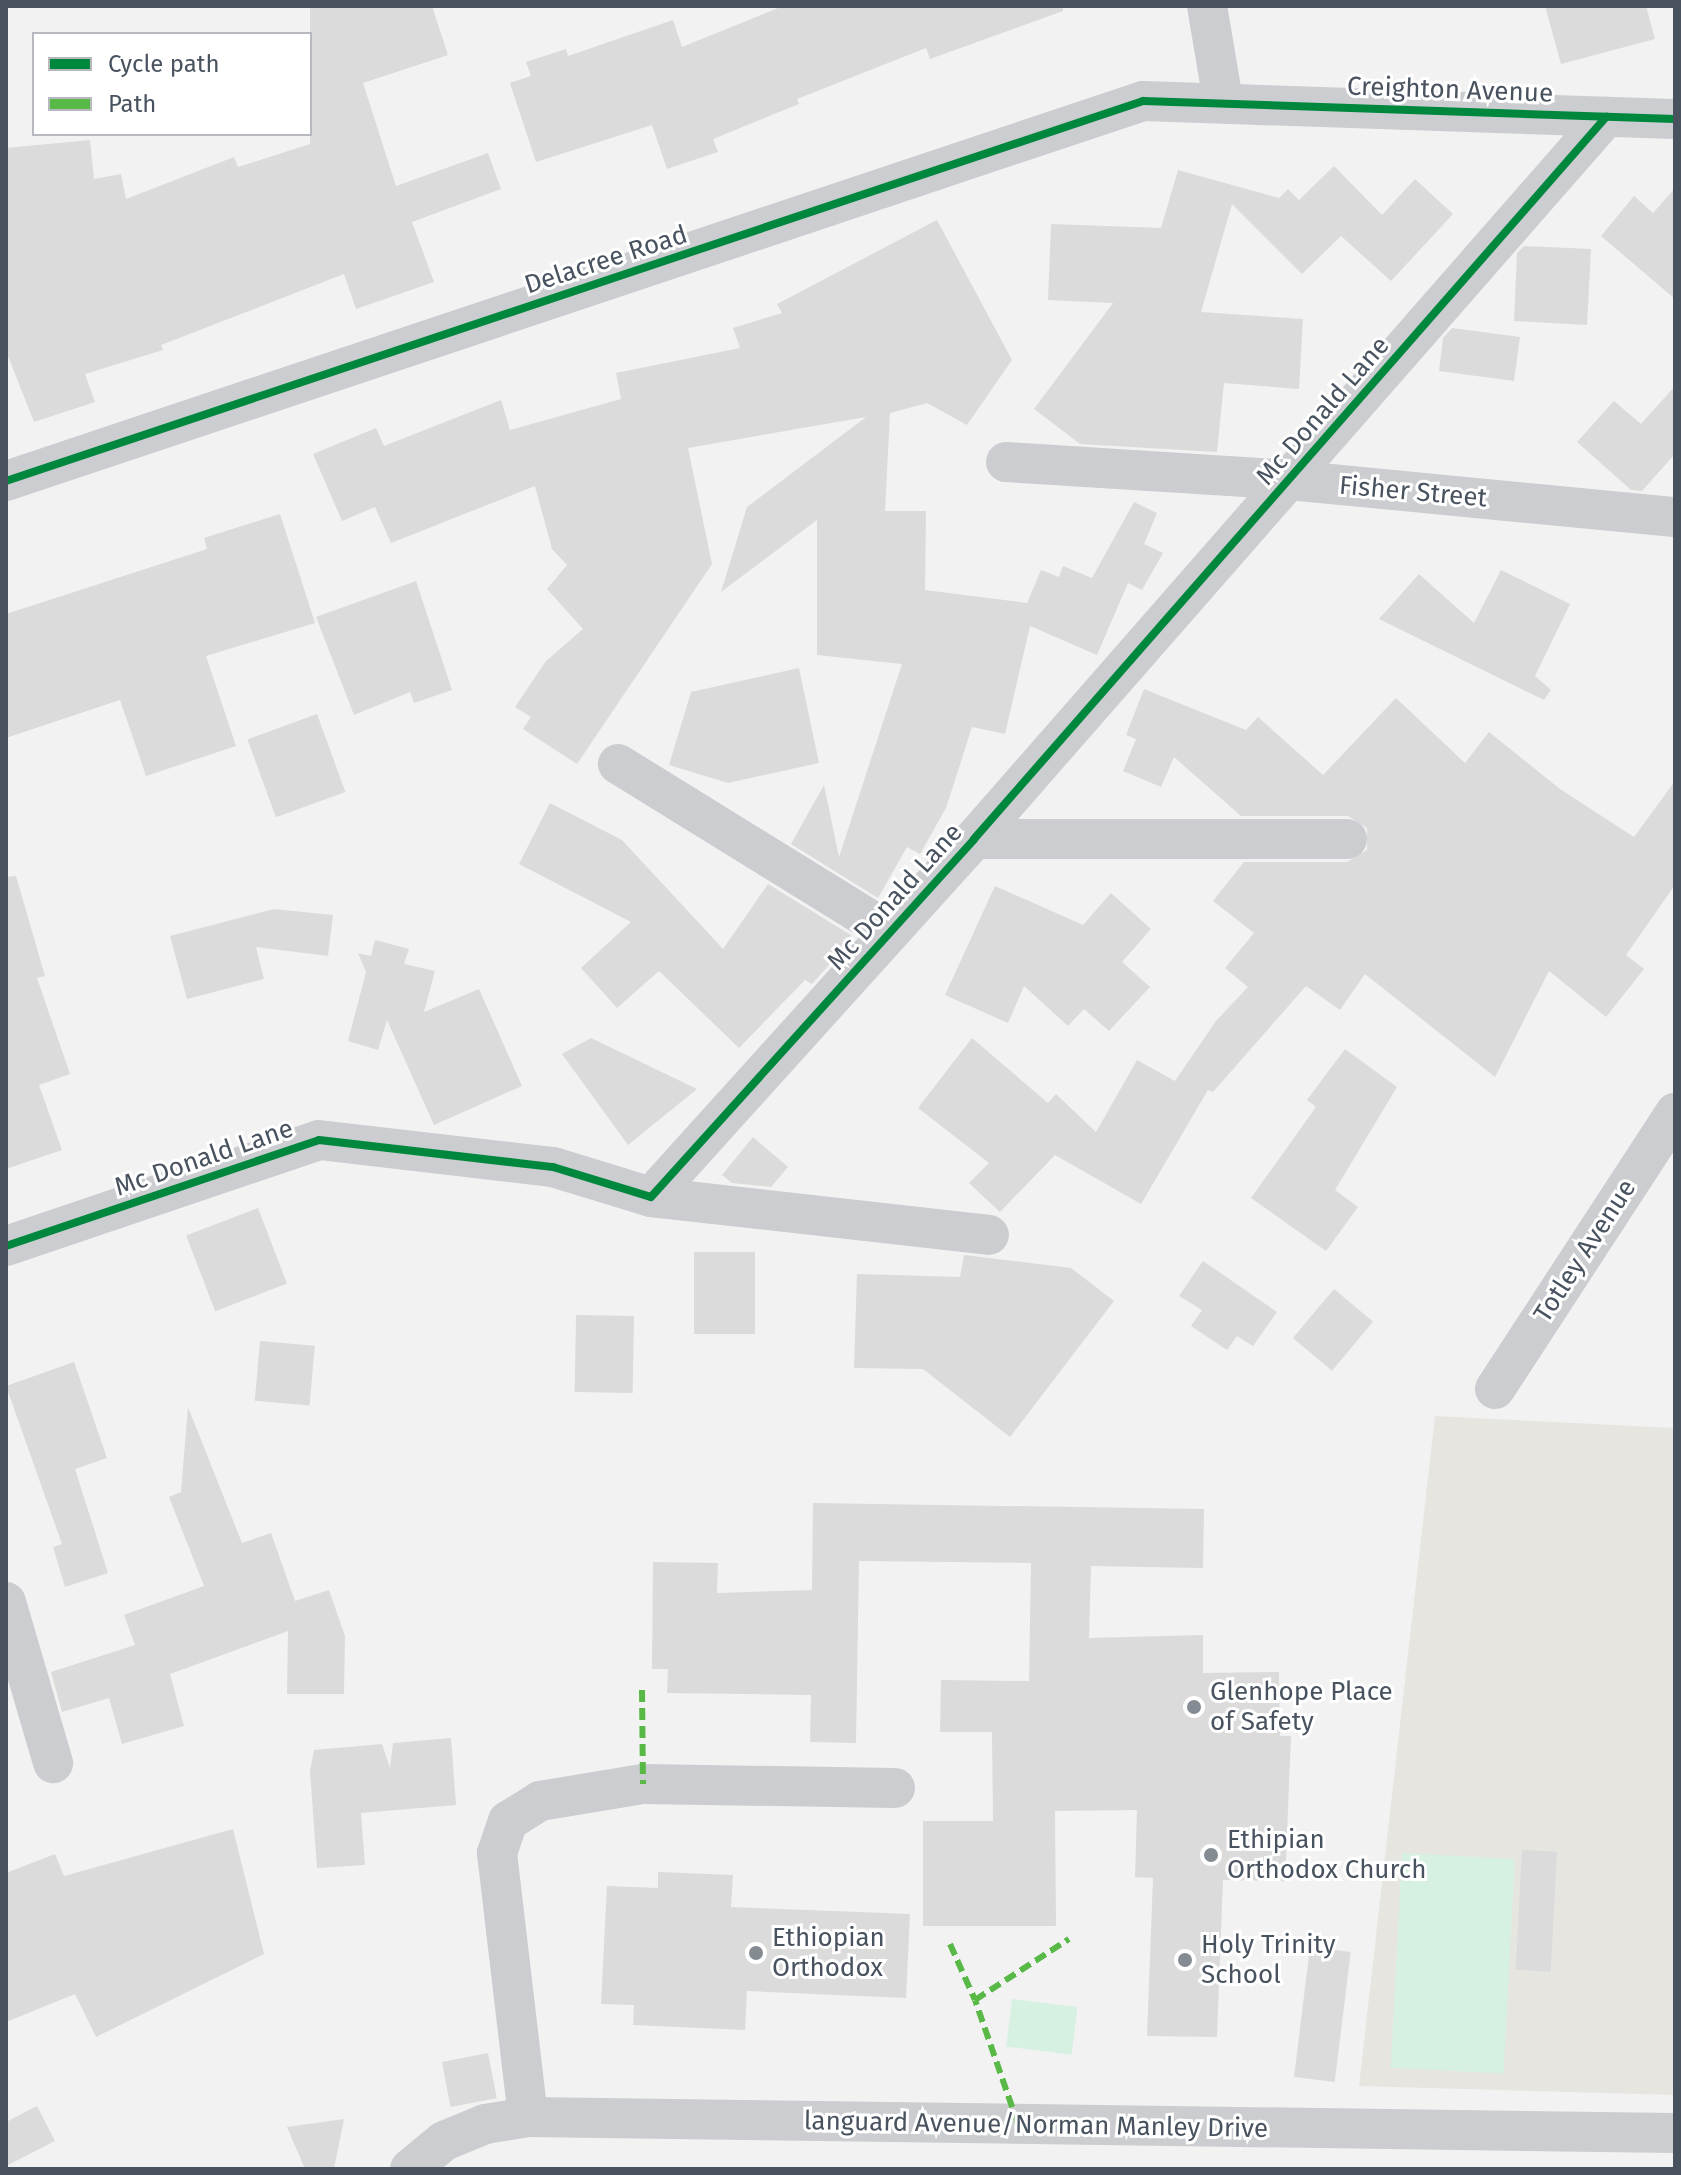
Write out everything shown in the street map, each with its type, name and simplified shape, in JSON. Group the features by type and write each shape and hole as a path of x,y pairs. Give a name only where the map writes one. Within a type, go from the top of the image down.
{"street":[{"path":"1207,6 1223,101"},
{"name":"Delacree Road","path":"6,481 1143,101 1223,101"},
{"name":"Creighton Avenue","path":"1223,101 1675,119"},
{"name":"Mc Donald Lane","path":"6,1246 319,1140 553,1167 651,1197 974,839 1606,117"},
{"name":"Fisher Street","path":"1006,462 1289,480 1675,517"},
{"path":"618,764 890,932"},
{"path":"974,839 1347,839"},
{"name":"Totley Avenue","path":"1495,1389 1675,1113"},
{"path":"651,1197 989,1235"},
{"path":"6,1602 53,1763"},
{"path":"528,2117 497,1853 508,1821 540,1801 643,1784 895,1788"},
{"name":"languard Avenue/Norman Manley Drive","path":"410,2169 444,2141 485,2124 528,2117 1675,2133"}],"shaded area":[{"path":"1435,1416 1675,1428 1675,2095 1359,2086"}],"green space":[{"path":"1402,1853 1515,1859 1504,2074 1391,2068"},
{"path":"1012,1999 1078,2007 1072,2055 1006,2047"}],"building":[{"path":"310,6 432,6 448,55 363,83 396,186 488,153 501,189 412,222 434,282 356,309 344,274 161,345 163,350 85,374 95,402 34,422 6,351 6,148 90,140 94,179 121,174 126,199 234,157 238,167 310,144"},
{"path":"783,6 1063,6 1063,11 930,59 926,48 797,99 799,104 713,139 718,152 667,169 652,125 536,162 510,83 531,76 526,62 566,49 568,56 673,20 682,47"},
{"path":"1545,6 1646,6 1655,39 1561,64"},
{"path":"1334,166 1382,215 1415,179 1453,214 1391,281 1341,236 1302,274 1232,204 1201,312 1303,319 1299,389 1224,383 1217,452 1080,444 1034,409 1113,303 1048,300 1051,224 1161,228 1178,170 1279,198 1288,189 1299,200"},
{"path":"1675,188 1675,299 1601,236 1634,196 1653,213"},
{"path":"937,220 1012,360 967,425 927,403 890,413 885,511 926,511 925,590 1027,603 1041,570 1059,577 1063,566 1092,578 1134,502 1157,513 1144,544 1163,553 1142,590 1128,583 1097,655 1030,626 1005,734 972,727 946,808 920,854 907,847 878,898 791,844 824,785 839,857 902,664 817,655 817,520 721,592 747,507 866,417 688,448 712,564 577,764 523,729 531,717 515,707 546,661 583,629 547,589 567,565 552,549 535,486 391,543 375,507 342,521 313,454 376,428 384,446 501,400 510,430 621,399 616,373 740,348 733,328 782,313 777,304"},
{"path":"1524,246 1591,249 1587,325 1514,321 1517,253"},
{"path":"1452,328 1520,337 1514,381 1439,371 1443,338"},
{"path":"1675,386 1675,454 1642,491 1631,490 1577,442 1614,401 1641,424"},
{"path":"280,514 315,623 206,656 236,746 146,776 120,700 6,738 6,614 207,549 204,538"},
{"path":"1501,570 1570,604 1535,676 1551,690 1544,700 1379,619 1419,574 1474,623"},
{"path":"416,581 452,690 414,703 410,692 354,715 316,617"},
{"path":"799,668 819,763 728,783 669,765 691,692"},
{"path":"1144,689 1246,730 1258,717 1323,775 1396,698 1465,763 1489,732 1560,789 1634,837 1675,781 1675,885 1626,955 1644,969 1606,1017 1549,971 1495,1077 1365,974 1340,1010 1306,986 1213,1092 1208,1090 1141,1204 1055,1155 1000,1212 969,1183 989,1163 918,1108 972,1038 1048,1103 1056,1094 1096,1132 1137,1060 1175,1081 1216,1021 1248,987 1225,968 1254,933 1213,901 1244,862 1347,862 1367,850 1367,828 1348,816 1241,816 1174,757 1161,787 1123,771 1136,739 1126,735"},
{"path":"317,714 345,792 276,817 247,739"},
{"path":"550,803 622,840 723,949 768,884 854,937 812,984 805,980 739,1048 659,971 617,1008 581,968 631,922 519,864"},
{"path":"16,876 45,976 37,978 70,1074 39,1085 62,1150 6,1169 6,877"},
{"path":"995,886 1083,925 1111,893 1151,929 1122,962 1150,987 1109,1031 1084,1009 1068,1026 1024,986 1008,1023 945,995"},
{"path":"274,909 333,915 328,956 256,947 264,979 187,999 170,936"},
{"path":"375,940 409,949 404,964 435,971 424,1012 479,989 522,1086 434,1125 387,1020 378,1050 348,1041 366,972 358,953 371,956"},
{"path":"591,1038 697,1089 628,1145 562,1054"},
{"path":"1345,1049 1397,1087 1335,1190 1358,1207 1326,1251 1251,1198 1316,1107 1307,1100"},
{"path":"753,1137 788,1167 771,1187 732,1183 722,1175"},
{"path":"258,1208 287,1284 215,1311 186,1236"},
{"path":"694,1252 755,1252 755,1334 694,1334"},
{"path":"964,1255 1071,1268 1114,1301 1010,1437 923,1369 854,1368 857,1274 960,1277"},
{"path":"1203,1261 1277,1312 1253,1346 1237,1336 1227,1350 1191,1326 1202,1310 1179,1296"},
{"path":"1334,1289 1373,1322 1332,1371 1293,1338"},
{"path":"576,1315 634,1316 633,1393 575,1392"},
{"path":"260,1341 315,1346 310,1406 255,1401"},
{"path":"74,1362 107,1458 75,1469 108,1573 65,1587 53,1547 62,1544 6,1386"},
{"path":"188,1407 242,1543 271,1533 295,1601 329,1590 345,1636 344,1694 287,1694 288,1631 170,1674 184,1726 122,1744 109,1698 62,1712 51,1672 135,1645 124,1615 204,1586 169,1497 181,1492"},
{"path":"813,1503 1204,1509 1203,1568 1091,1566 1089,1638 1203,1635 1203,1673 1279,1672 1280,1736 1291,1736 1285,1881 1223,1880 1217,2037 1147,2036 1153,1878 1135,1877 1137,1810 1055,1811 1056,1926 923,1926 923,1821 993,1821 992,1732 940,1732 941,1680 1029,1681 1031,1563 859,1561 856,1743 810,1742 811,1695 667,1693 668,1669 652,1669 653,1562 718,1563 717,1593 812,1590"},
{"path":"451,1738 456,1805 361,1813 365,1865 317,1868 310,1771 314,1750 382,1744 390,1768 393,1743"},
{"path":"233,1829 264,1954 96,2037 75,1994 6,2022 6,1873 55,1854 64,1876"},
{"path":"1522,1850 1557,1852 1551,1972 1516,1970"},
{"name":"Ethiopian Orthodox","path":"658,1872 733,1875 731,1907 910,1914 906,1998 747,1991 745,2030 633,2025 634,2005 601,2004 607,1886 658,1888"},
{"path":"1310,1947 1351,1952 1335,2082 1294,2077"},
{"path":"488,2053 497,2098 451,2107 442,2062"},
{"path":"37,2106 55,2141 6,2166 6,2122"},
{"path":"344,2119 334,2169 305,2169 287,2127"}],"marked path":[{"path":"642,1690 643,1784"},
{"path":"1018,2124 975,2000 1069,1939"},
{"path":"950,1944 975,2000"}],"cycle path":[{"path":"6,481 1143,101 1675,119"},
{"path":"6,1246 319,1140 553,1167 651,1197 974,839 1606,117"}],"place":[{"name":"Glenhope Place of Safety","path":"1194,1707"},
{"name":"Ethipian Orthodox Church","path":"1211,1855"},
{"name":"Ethiopian Orthodox","path":"756,1953"},
{"name":"Holy Trinity School","path":"1185,1960"}]}
